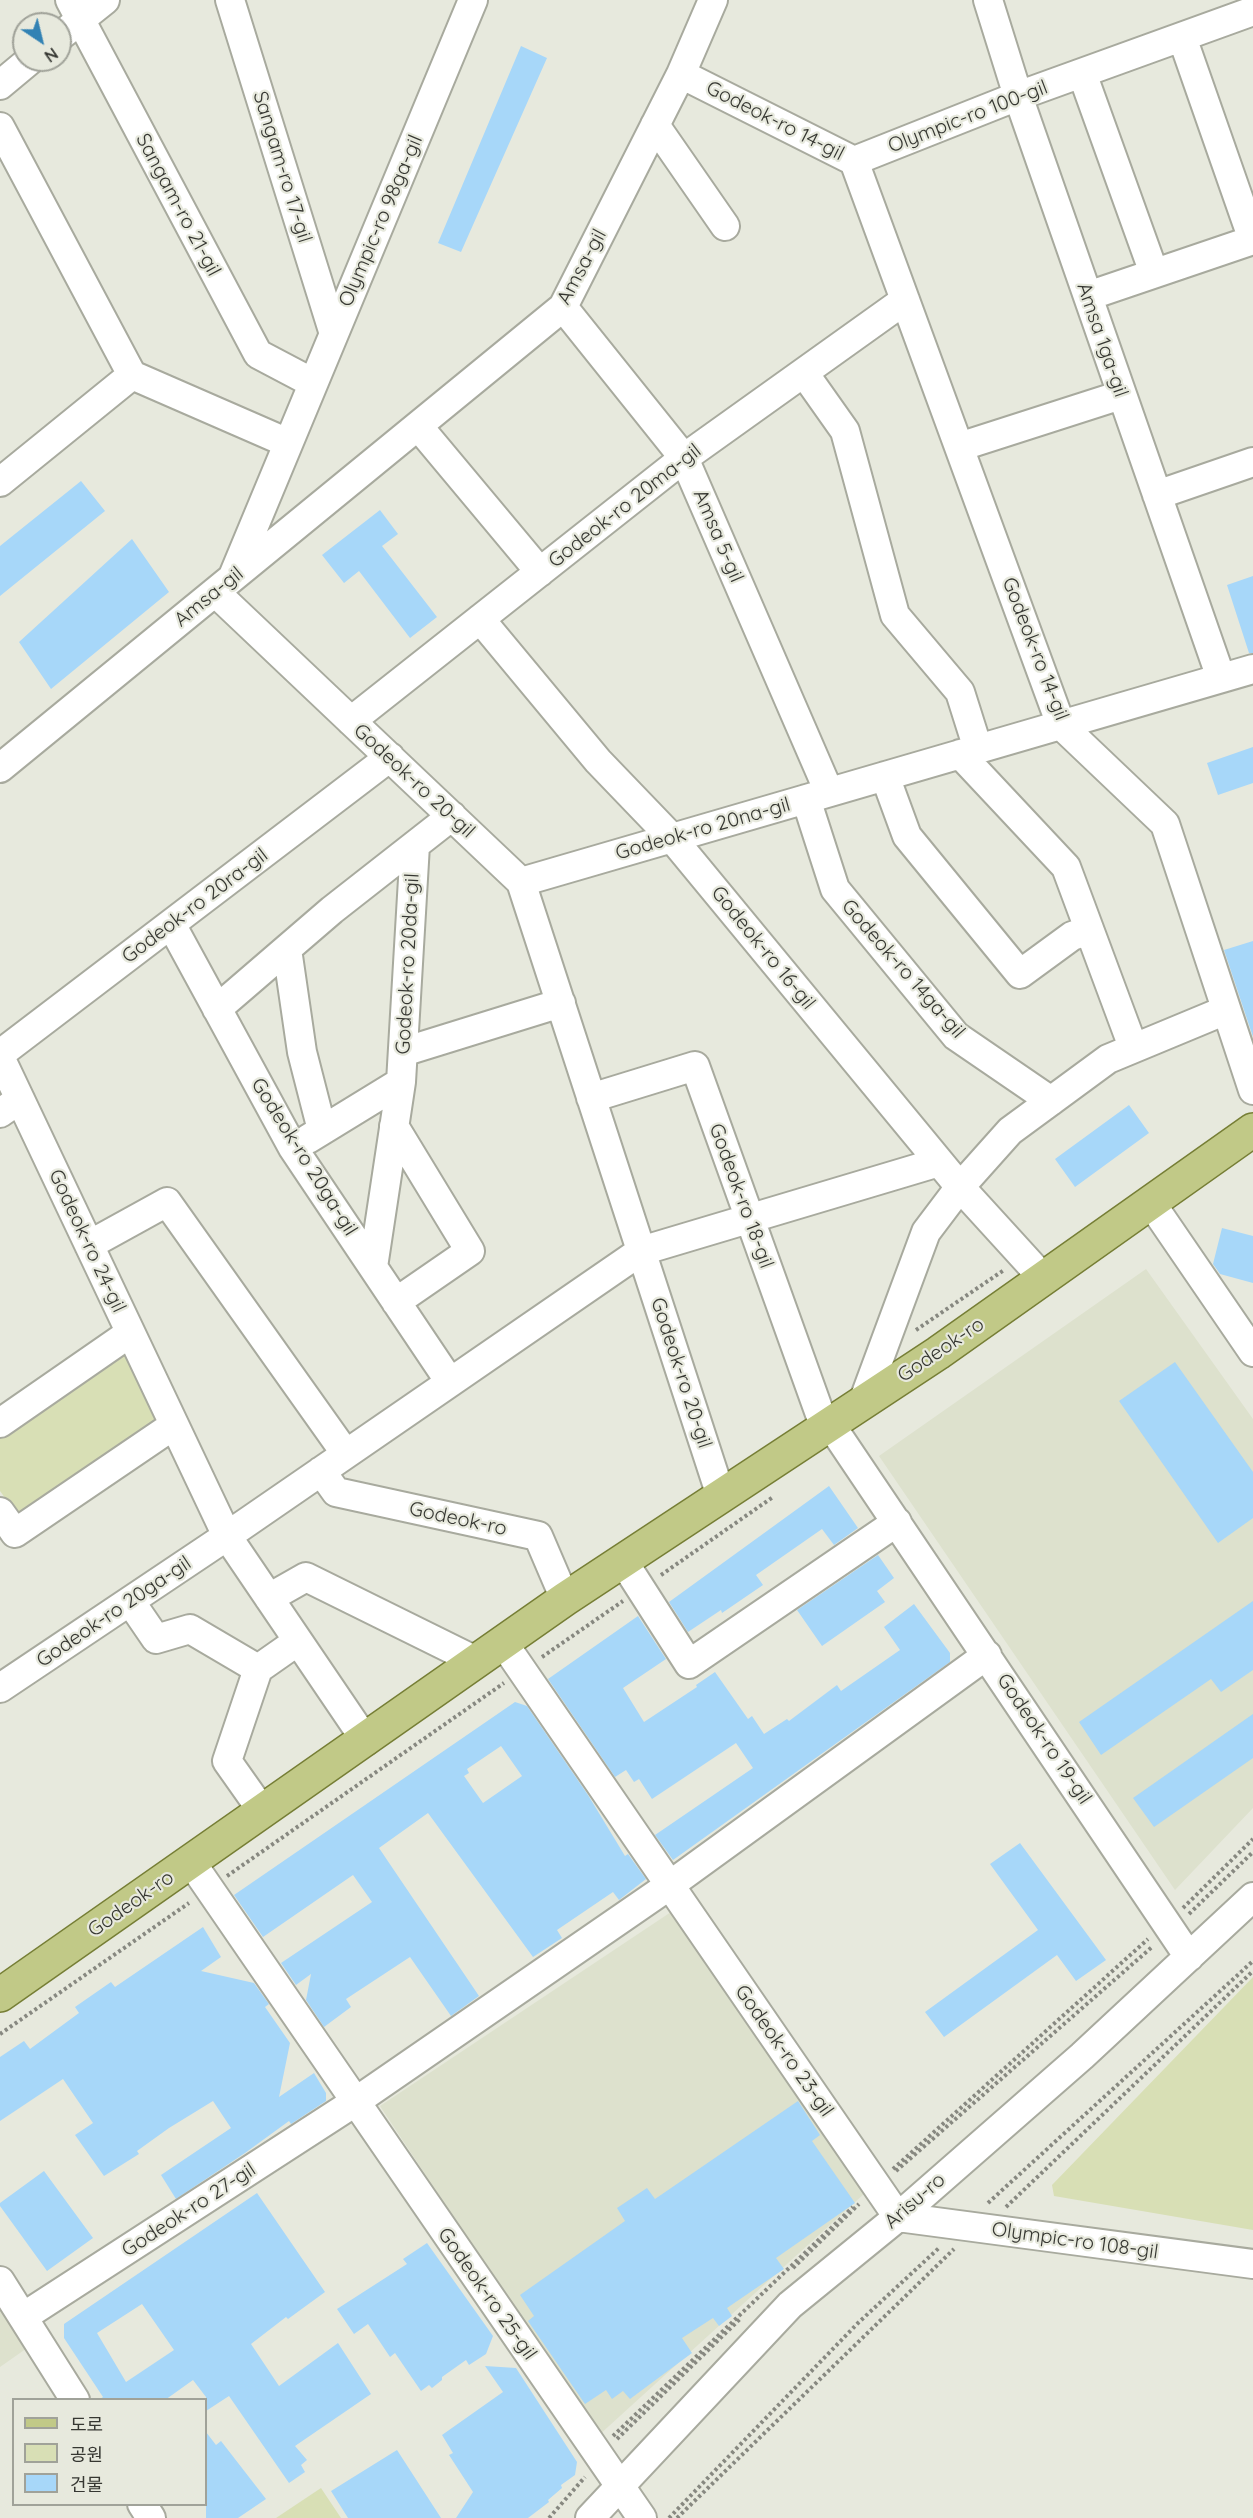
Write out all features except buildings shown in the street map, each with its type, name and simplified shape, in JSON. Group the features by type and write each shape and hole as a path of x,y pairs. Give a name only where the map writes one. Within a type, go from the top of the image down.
{"main road":[{"name":"Godeok-ro","path":"0,1995 366,1741 565,1599 828,1426 1253,1130"}],"street":[{"path":"72,18 105,0"},
{"name":"Sangam-ro 17-gil","path":"230,0 334,334"},
{"name":"Olympic-ro 98ga-gil","path":"224,585 288,443 473,0"},
{"name":"Amsa-gil","path":"0,768 564,306 681,74 713,0"},
{"name":"Amsa 1ga-gil","path":"988,0 1018,96 1221,678"},
{"name":"Olympic-ro 100-gil","path":"854,161 1018,96 1253,11"},
{"name":"Sangam-ro 21-gil","path":"72,23 258,354 313,383"},
{"path":"1088,296 1253,240 1182,36"},
{"path":"0,84 15,72"},
{"path":"1083,73 1154,273"},
{"name":"Godeok-ro 14-gil","path":"681,74 854,161 1061,725 1165,824 1253,1090"},
{"path":"655,125 725,226"},
{"path":"0,127 132,375 288,443"},
{"name":"Godeok-ro 20ma-gil","path":"351,721 684,458 905,300"},
{"name":"Amsa 5-gil","path":"564,306 684,458 817,795"},
{"path":"804,373 845,431 895,615 960,692 969,751 1066,867 1133,1047"},
{"path":"0,482 132,375"},
{"path":"959,447 1121,395"},
{"path":"418,426 540,572"},
{"path":"1157,495 1253,462"},
{"name":"Godeok-ro 20-gil","path":"224,585 351,721 521,882 721,1496"},
{"name":"Godeok-ro 16-gil","path":"480,619 598,761 672,838 960,1187 1043,1278"},
{"name":"Godeok-ro 20na-gil","path":"521,882 1253,669"},
{"name":"Godeok-ro 20ra-gil","path":"0,1056 390,757"},
{"path":"885,776 907,836 1020,974 1072,936 1089,930"},
{"name":"Godeok-ro 14ga-gil","path":"817,795 835,890 956,1035 1051,1101"},
{"name":"Godeok-ro 20da-gil","path":"217,1009 332,910 452,816"},
{"name":"Godeok-ro 20da-gil","path":"373,1267 401,1082 415,845"},
{"name":"Godeok-ro 20ga-gil","path":"171,924 293,1148 450,1382"},
{"path":"287,949 302,1052 322,1131"},
{"path":"403,1052 561,1003"},
{"path":"863,1402 926,1232 960,1187 1010,1131 1108,1059 1226,1010"},
{"name":"Godeok-ro 24-gil","path":"0,1056 10,1106 89,1245 227,1536 366,1741"},
{"name":"Godeok-ro 18-gil","path":"591,1098 695,1066 748,1219 828,1426"},
{"name":"Godeok-ro 20da-gil","path":"293,1148 401,1082"},
{"path":"394,1126 470,1251 396,1302"},
{"path":"641,1251 939,1162"},
{"path":"89,1245 167,1202 346,1454"},
{"path":"1151,1203 1253,1352"},
{"name":"Godeok-ro 20ga-gil","path":"0,1688 227,1536 641,1251"},
{"path":"0,1423 130,1333"},
{"path":"0,1512 15,1533 174,1425"},
{"name":"Godeok-ro 19-gil","path":"828,1426 897,1522 1190,1957"},
{"name":"Godeok-ro","path":"321,1471 336,1492 538,1536 565,1599"},
{"path":"623,1561 689,1664 897,1522"},
{"path":"269,1598 306,1577 478,1662"},
{"path":"130,1601 156,1639 190,1629 258,1669"},
{"path":"263,1812 227,1761 258,1669 298,1641"},
{"name":"Godeok-ro 23-gil","path":"504,1644 898,2217"},
{"path":"355,2102 670,1885 987,1655"},
{"name":"Godeok-ro 25-gil","path":"191,1862 355,2102 594,2464 619,2485 642,2518"},
{"name":"Arisu-ro","path":"590,2518 790,2305 898,2217 1082,2056 1253,1897"},
{"name":"Godeok-ro 27-gil","path":"22,2317 355,2102"},
{"name":"Olympic-ro 108-gil","path":"898,2217 1253,2264"},
{"path":"0,2281 74,2398"}],"path":[{"path":"876,2186 1169,1926 1253,1839"},
{"path":"549,2518 632,2423 876,2186 1253,1852"}],"shaded area":[{"path":"1146,1269 1253,1419 1253,1808 1175,1890 879,1456"},
{"path":"671,1912 865,2193 598,2436 380,2106"},
{"path":"0,2299 30,2346 0,2367"}],"green space":[{"path":"129,1344 163,1420 19,1517 0,1491 0,1432"},
{"path":"1253,1977 1253,2230 1054,2196 1052,2185"},
{"path":"321,2488 341,2518 276,2518"}]}
